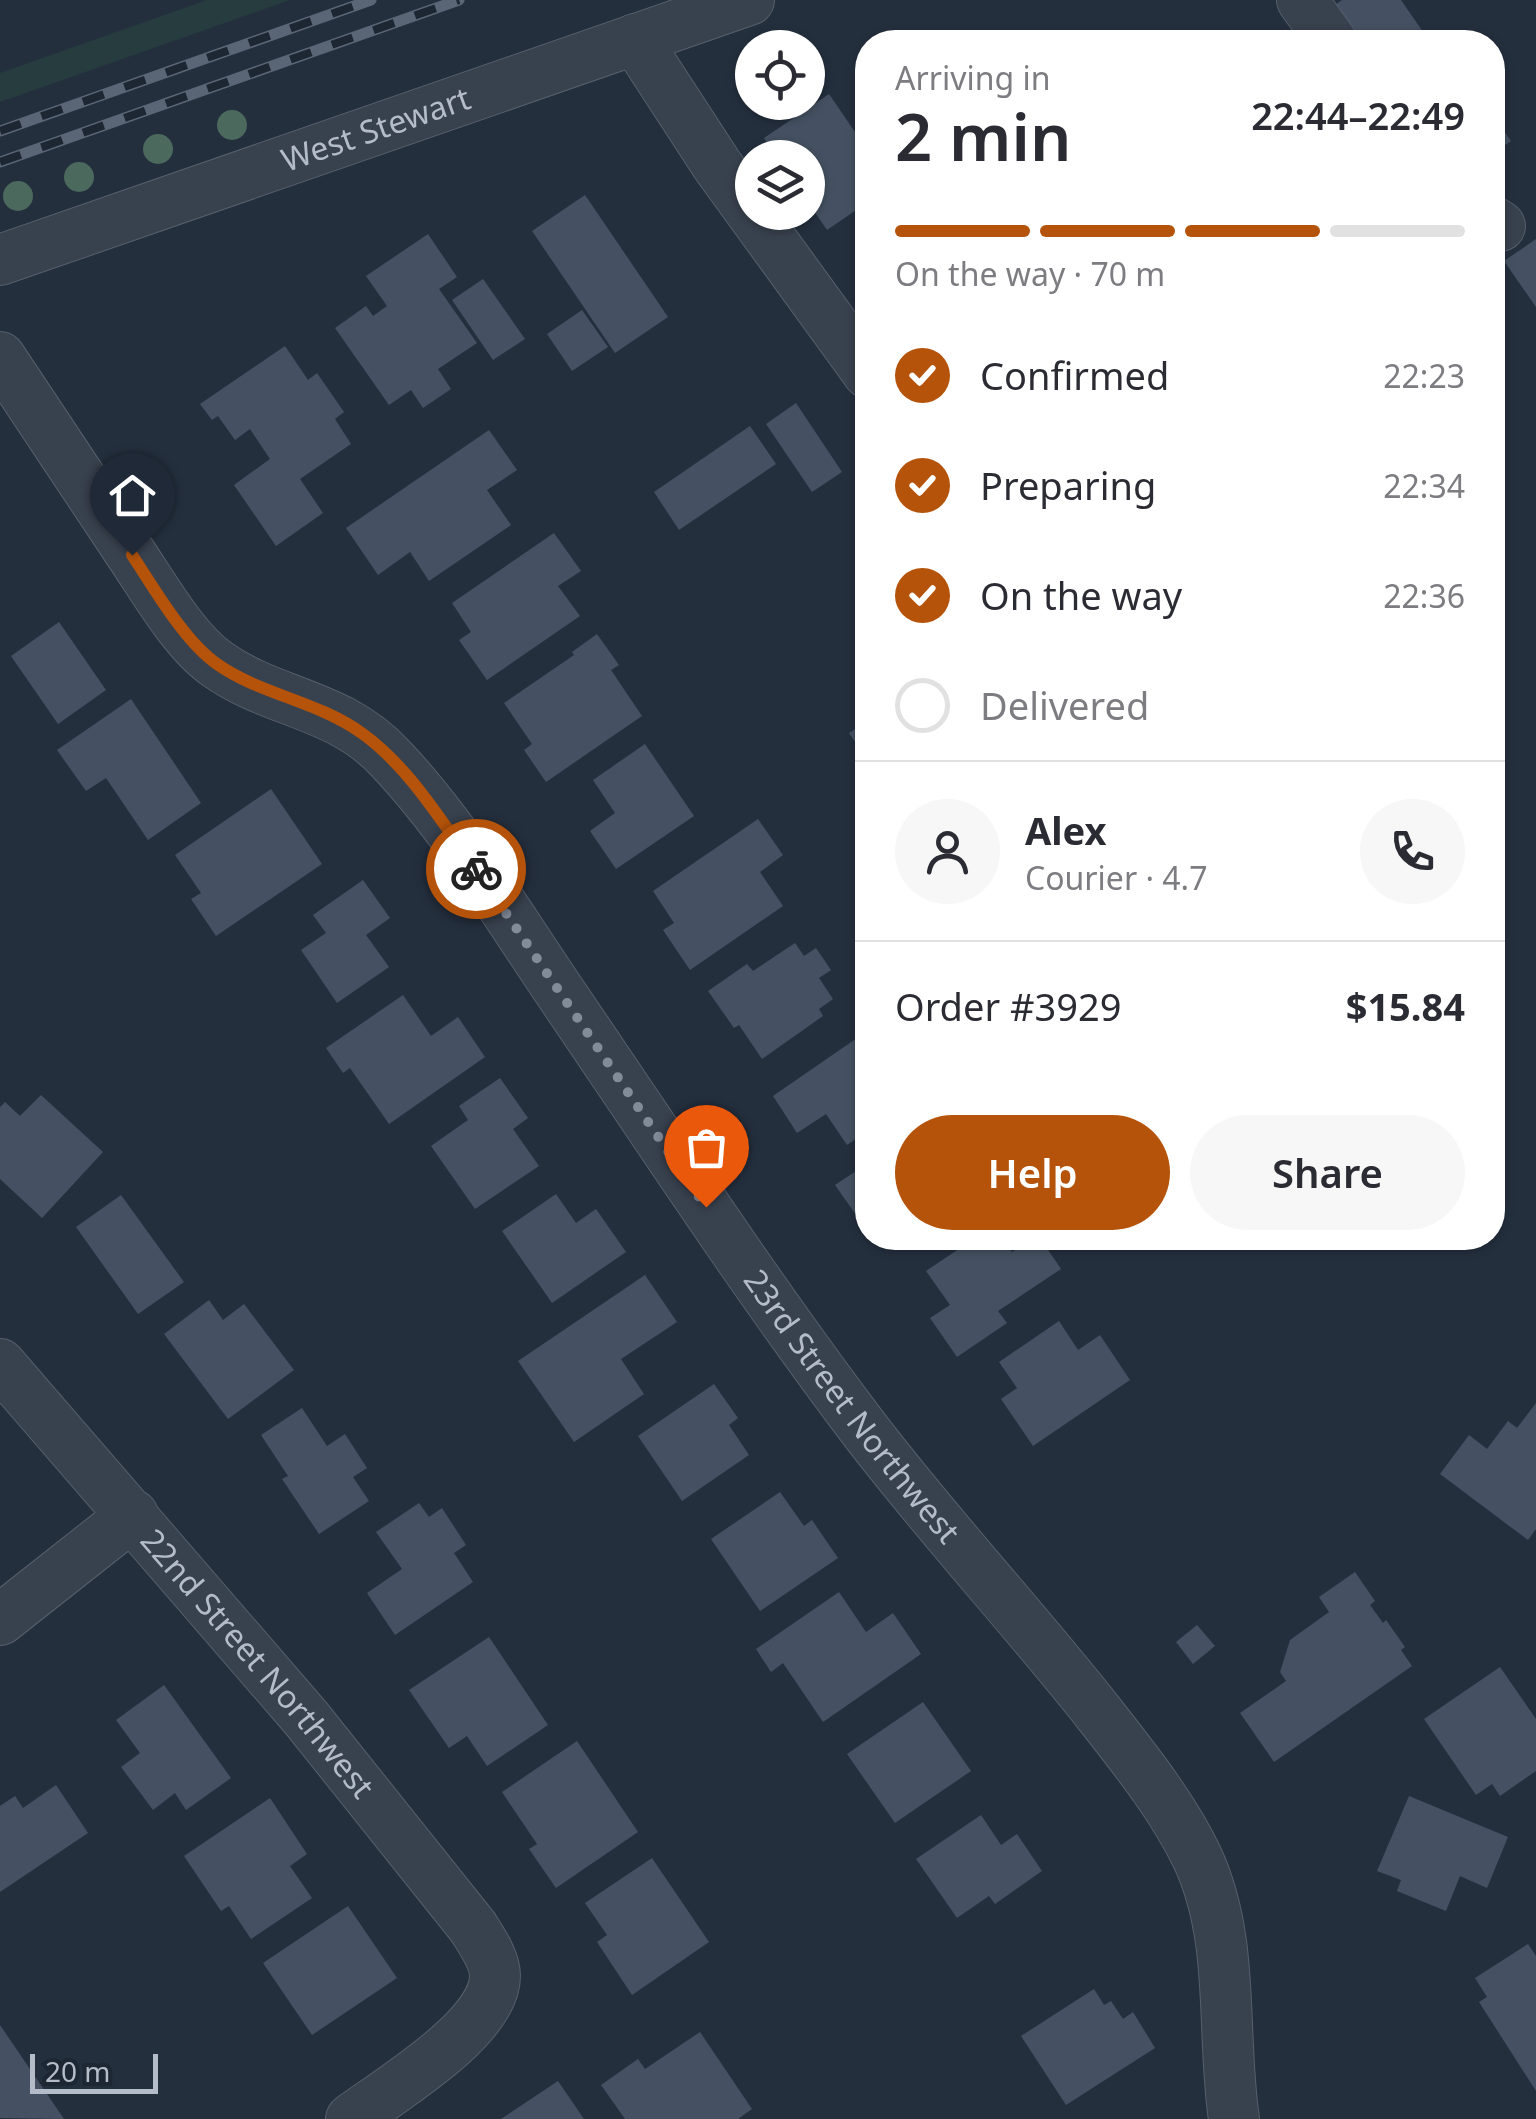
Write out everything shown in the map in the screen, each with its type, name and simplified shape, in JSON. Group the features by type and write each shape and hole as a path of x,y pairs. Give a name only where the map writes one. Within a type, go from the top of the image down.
{"street":[{"name":"West Stewart","path":"0,260 749,0"},
{"path":"1302,0 1323,30"},
{"path":"635,39 717,165 855,354"},
{"name":"23rd Street Northwest","path":"0,357 154,588 205,654 235,675 326,711 361,732 389,756 416,788 482,878 774,1306 865,1430 1081,1691 1172,1814 1209,1887 1222,1944 1234,2119"},
{"name":"22nd Street Northwest","path":"0,1364 306,1718 488,1951 495,1976 480,2015 460,2039 351,2119"},
{"path":"0,1620 133,1515"}],"green space":[{"path":"207,0 290,0 0,102 0,73"}],"building":[{"path":"1342,0 1401,0 1422,30 1342,30 1328,10"},
{"path":"829,94 855,132 855,211 827,230 825,227 825,140 765,140 791,120 825,120 825,97"},
{"path":"585,195 668,317 615,353 532,231"},
{"path":"428,234 457,277 439,289 477,343 438,369 451,389 423,408 411,390 389,405 335,328 366,306 373,316 387,306 366,276"},
{"path":"1536,239 1536,307 1505,262"},
{"path":"483,279 525,339 493,360 452,300"},
{"path":"582,310 608,347 572,371 547,334"},
{"path":"285,346 308,380 317,373 344,412 335,419 351,444 300,479 323,513 276,546 234,485 270,459 250,429 235,440 218,416 212,420 200,404"},
{"path":"796,403 842,472 812,492 766,424"},
{"path":"750,426 776,464 679,530 654,492"},
{"path":"489,430 517,470 487,490 511,525 429,581 410,552 378,575 346,528"},
{"path":"554,533 581,571 558,586 580,616 487,680 459,640 471,632 452,603"},
{"path":"59,622 106,690 58,724 11,656"},
{"path":"597,634 619,665 611,670 642,716 546,782 524,750 532,744 504,703 574,655 572,652"},
{"path":"131,699 201,803 148,840 106,778 86,791 57,750"},
{"path":"645,744 694,816 616,869 590,831 615,813 593,780"},
{"path":"271,789 322,864 216,936 191,899 201,893 175,855"},
{"path":"758,819 783,855 760,872 783,906 690,970 663,930 674,923 653,891"},
{"path":"363,880 390,918 366,935 389,967 337,1003 301,950 326,933 313,915"},
{"path":"795,943 804,956 816,948 831,970 819,978 833,999 819,1009 823,1016 762,1059 739,1025 734,1028 708,991 747,964 753,971"},
{"path":"403,995 431,1036 458,1017 485,1057 389,1124 350,1068 343,1073 326,1048"},
{"path":"855,1039 855,1140 847,1145 826,1114 797,1133 773,1096"},
{"path":"500,1078 528,1118 513,1129 539,1166 475,1209 431,1146 468,1120 459,1106"},
{"path":"41,1095 103,1152 42,1218 0,1179 0,1107 5,1102 20,1116"},
{"path":"855,1172 855,1213 835,1185"},
{"path":"556,1194 576,1223 596,1209 626,1252 552,1303 502,1231"},
{"path":"121,1195 184,1282 138,1314 76,1227"},
{"path":"957,1250 1048,1250 1061,1269 998,1311 1007,1323 957,1357 930,1318 950,1305 926,1271"},
{"path":"645,1275 677,1322 621,1359 644,1394 574,1442 518,1361"},
{"path":"209,1300 223,1320 244,1304 294,1370 228,1419 164,1334"},
{"path":"1059,1321 1078,1350 1100,1335 1130,1380 1033,1446 1001,1399 1017,1388 999,1362"},
{"path":"714,1384 738,1418 729,1425 749,1455 682,1501 638,1436"},
{"path":"1536,1403 1536,1529 1528,1540 1440,1474 1469,1435 1487,1449 1508,1421 1517,1428"},
{"path":"302,1408 327,1446 345,1434 367,1468 353,1477 369,1501 319,1534 282,1479 288,1476 261,1435"},
{"path":"780,1492 804,1526 812,1520 838,1558 760,1611 711,1539"},
{"path":"419,1503 429,1517 442,1508 466,1545 454,1553 473,1582 395,1635 367,1593 402,1569 376,1532"},
{"path":"1355,1572 1375,1601 1370,1605 1405,1647 1401,1650 1412,1666 1274,1762 1240,1713 1286,1681 1280,1672 1290,1640 1329,1612 1319,1597"},
{"path":"839,1592 866,1632 893,1613 921,1654 823,1722 783,1663 771,1672 756,1649"},
{"path":"1197,1625 1215,1646 1193,1664 1176,1642"},
{"path":"489,1637 548,1725 487,1766 467,1736 449,1748 409,1690"},
{"path":"1500,1667 1536,1719 1536,1771 1500,1796 1492,1784 1476,1795 1424,1719"},
{"path":"164,1685 231,1778 186,1810 175,1793 153,1810 121,1767 140,1753 116,1720"},
{"path":"923,1702 971,1771 895,1823 847,1754"},
{"path":"577,1741 638,1832 556,1888 529,1849 537,1844 502,1792"},
{"path":"56,1785 88,1833 0,1892 0,1806 15,1796 23,1808"},
{"path":"1409,1796 1508,1837 1487,1888 1460,1876 1446,1911 1397,1891 1401,1880 1377,1871"},
{"path":"270,1798 307,1854 290,1866 312,1898 251,1939 229,1906 221,1911 184,1856"},
{"path":"981,1815 1001,1845 1017,1834 1042,1871 995,1904 989,1896 957,1918 916,1859"},
{"path":"652,1858 709,1942 632,1995 597,1942 607,1935 585,1903"},
{"path":"348,1906 397,1978 312,2035 263,1963"},
{"path":"1528,1944 1536,1956 1536,2091 1479,2002 1487,1997 1475,1978"},
{"path":"1094,1989 1104,2005 1111,2001 1123,2019 1133,2012 1155,2048 1066,2105 1021,2036"},
{"path":"0,2025 64,2119 0,2118"},
{"path":"700,2032 752,2109 738,2119 625,2119 601,2085 638,2059 645,2069"},
{"path":"558,2081 584,2119 501,2119"}],"railway":[{"path":"0,131 371,0"},
{"path":"0,162 459,0"}],"way so far":[{"path":"476,869 706,1207"}],"route":[{"path":"132,555 193,641 213,662 235,675 326,711 361,732 389,756 476,869"}]}
